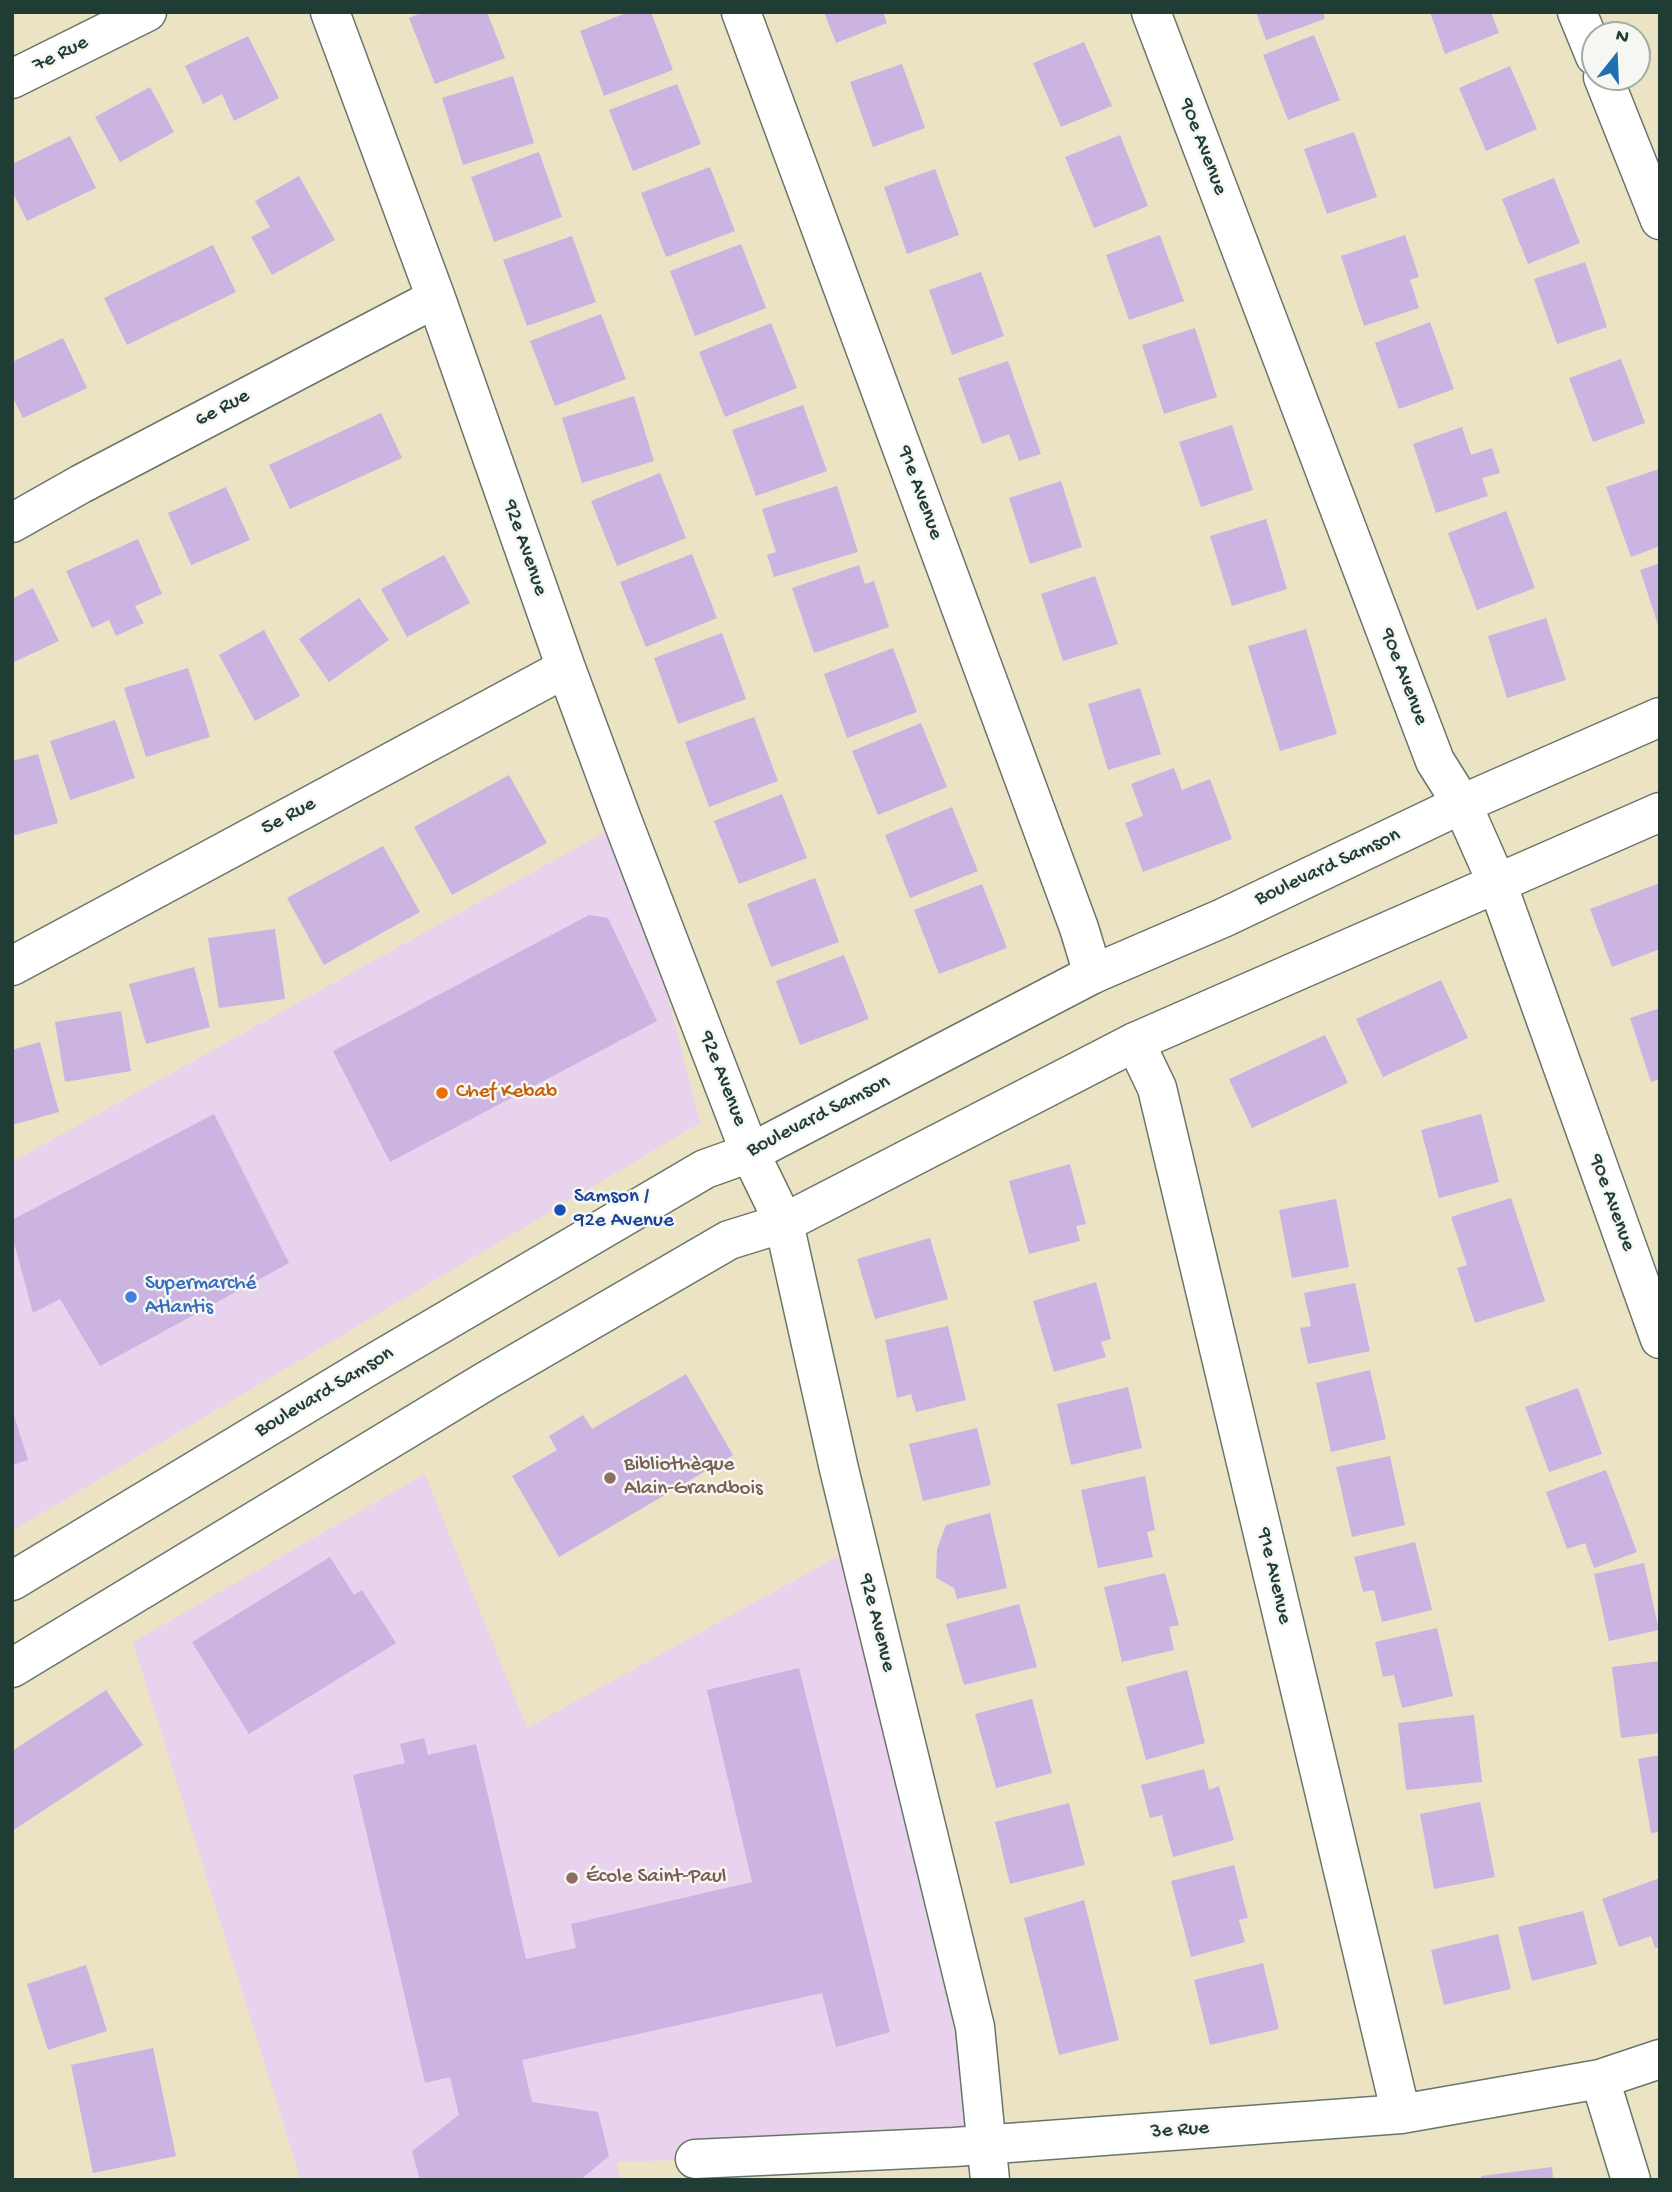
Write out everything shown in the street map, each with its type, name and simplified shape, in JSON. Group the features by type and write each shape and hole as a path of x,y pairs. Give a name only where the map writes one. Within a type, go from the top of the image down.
{"street":[{"name":"7e Rue","path":"12,79 148,12"},
{"name":"92e Avenue","path":"330,12 436,298 566,668 750,1153 784,1223 839,1469 975,2027 989,2162"},
{"name":"91e Avenue","path":"741,12 1074,915 1093,974"},
{"name":"90e Avenue","path":"1151,12 1435,761 1462,804 1497,883 1660,1339"},
{"path":"1609,91 1660,220"},
{"name":"6e Rue","path":"12,523 81,484 436,298"},
{"name":"5e Rue","path":"12,966 566,668"},
{"name":"Boulevard Samson","path":"12,1581 369,1366 705,1170 750,1153 1093,974 1223,918 1462,804 1660,717"},
{"path":"12,1668 486,1381 729,1240 784,1223 1135,1042 1660,812"},
{"name":"91e Avenue","path":"1135,1042 1157,1088 1401,2115"},
{"name":"3e Rue","path":"695,2159 824,2155 989,2162 1401,2115 1600,2079 1660,2059"},
{"path":"1600,2079 1631,2180"}],"shaded area":[{"path":"623,822 700,1123 12,1531 12,1162"},
{"name":"École Saint-Paul","path":"425,1474 527,1728 857,1546 988,2145 824,2155 617,2162 620,2180 301,2180 133,1642"}],"building":[{"path":"423,12 487,12 505,58 435,84 409,18"},
{"path":"629,12 651,12 673,70 604,96 580,31"},
{"path":"824,12 883,12 887,23 836,43"},
{"path":"1256,12 1323,12 1325,19 1266,40"},
{"path":"1430,12 1491,12 1499,33 1445,54"},
{"path":"1314,35 1340,100 1288,120 1263,55"},
{"path":"248,36 279,98 234,121 222,94 203,104 185,66"},
{"path":"1084,42 1112,106 1061,127 1033,63"},
{"path":"902,64 925,128 873,147 850,82"},
{"path":"1510,66 1537,129 1486,151 1459,88"},
{"path":"513,76 534,143 463,165 442,98"},
{"path":"677,84 701,144 633,171 609,110"},
{"path":"150,87 174,132 120,162 95,117"},
{"path":"1354,132 1377,197 1327,214 1304,149"},
{"path":"1120,135 1148,206 1094,228 1065,157"},
{"path":"70,136 96,188 27,221 12,191 12,164"},
{"path":"539,152 562,217 494,242 471,177"},
{"path":"710,167 735,231 666,257 641,193"},
{"path":"935,169 959,235 907,254 884,187"},
{"path":"299,176 335,240 272,275 251,237 270,227 255,201"},
{"path":"1554,178 1580,243 1528,264 1502,199"},
{"path":"1160,235 1184,301 1129,320 1106,255"},
{"path":"1405,235 1419,277 1410,280 1419,308 1364,326 1341,256"},
{"path":"572,236 596,302 527,326 503,260"},
{"path":"741,244 766,308 695,336 670,271"},
{"path":"213,245 236,292 127,345 104,298"},
{"path":"1585,262 1607,327 1557,344 1534,279"},
{"path":"981,272 1004,336 952,355 929,290"},
{"path":"601,314 626,379 555,406 530,341"},
{"path":"1430,322 1454,389 1399,409 1375,343"},
{"path":"771,323 797,388 725,417 699,352"},
{"path":"1195,328 1217,397 1164,414 1142,345"},
{"path":"63,338 87,388 23,418 12,396 12,362"},
{"path":"1621,359 1645,423 1593,442 1569,378"},
{"path":"1008,361 1041,454 1019,461 1009,434 982,444 958,378"},
{"path":"634,396 654,461 582,483 562,418"},
{"path":"803,405 827,471 756,496 732,430"},
{"path":"381,413 402,458 290,509 269,465"},
{"path":"1232,425 1253,490 1201,507 1179,442"},
{"path":"1462,427 1471,455 1492,448 1500,473 1482,478 1488,496 1436,513 1413,444"},
{"path":"1659,469 1660,546 1631,557 1606,487"},
{"path":"660,473 686,538 617,566 591,501"},
{"path":"1061,481 1082,547 1030,564 1009,498"},
{"path":"837,486 858,552 774,577 767,555 776,552 762,509"},
{"path":"226,487 250,540 191,565 168,513"},
{"path":"1506,511 1535,588 1477,610 1448,533"},
{"path":"1266,519 1287,589 1232,606 1210,536"},
{"path":"138,539 162,594 135,606 144,623 116,636 109,620 92,628 66,571"},
{"path":"692,554 717,618 646,647 620,582"},
{"path":"444,555 470,603 407,637 381,589"},
{"path":"1660,563 1660,628 1659,628 1640,570"},
{"path":"859,565 865,584 874,581 889,627 814,653 792,588"},
{"path":"1095,576 1118,644 1063,661 1041,594"},
{"path":"33,588 59,641 12,663 12,599"},
{"path":"359,598 389,640 329,682 299,639"},
{"path":"1546,618 1566,680 1507,698 1488,636"},
{"path":"1306,629 1337,734 1280,751 1248,646"},
{"path":"264,630 300,696 255,721 219,655"},
{"path":"722,633 746,699 678,724 654,658"},
{"path":"893,648 917,712 847,738 824,674"},
{"path":"188,668 210,737 146,757 124,688"},
{"path":"1140,688 1161,754 1108,770 1088,704"},
{"path":"754,717 778,781 709,807 685,742"},
{"path":"115,720 135,778 70,800 50,741"},
{"path":"921,723 947,787 878,815 852,751"},
{"path":"38,754 58,823 12,836 12,761"},
{"path":"1174,768 1182,790 1210,779 1232,839 1143,872 1125,823 1143,816 1131,784"},
{"path":"509,775 547,843 452,895 414,827"},
{"path":"782,794 807,858 739,884 714,821"},
{"path":"952,807 978,871 910,898 885,835"},
{"path":"383,846 420,912 324,965 287,898"},
{"path":"815,878 839,942 771,967 747,904"},
{"path":"1660,883 1660,949 1612,967 1590,909"},
{"path":"982,884 1007,948 939,974 914,910"},
{"path":"589,915 608,918 657,1021 390,1162 333,1051"},
{"path":"275,929 285,999 219,1008 208,938"},
{"path":"844,955 869,1019 800,1045 776,981"},
{"path":"194,967 210,1027 146,1044 129,984"},
{"path":"1441,980 1468,1038 1383,1077 1356,1019"},
{"path":"1660,1008 1660,1079 1651,1082 1630,1018"},
{"path":"121,1011 131,1071 65,1082 55,1022"},
{"path":"1325,1035 1348,1083 1252,1128 1229,1079"},
{"path":"40,1042 59,1112 12,1125 12,1050"},
{"path":"214,1114 289,1263 100,1366 60,1299 33,1313 12,1235 12,1220"},
{"path":"1481,1114 1499,1182 1439,1198 1421,1130"},
{"path":"1070,1164 1086,1224 1076,1226 1080,1241 1029,1254 1009,1181"},
{"path":"1511,1198 1545,1301 1475,1323 1457,1268 1467,1265 1451,1217"},
{"path":"1336,1199 1349,1267 1292,1278 1279,1210"},
{"path":"930,1238 948,1299 875,1319 857,1259"},
{"path":"1096,1282 1111,1339 1101,1342 1106,1357 1054,1372 1033,1301"},
{"path":"1355,1283 1370,1351 1308,1364 1300,1328 1311,1326 1304,1293"},
{"path":"948,1326 966,1400 916,1412 911,1394 897,1398 885,1340"},
{"path":"1370,1370 1386,1439 1331,1452 1316,1383"},
{"path":"686,1374 733,1455 559,1557 512,1476 557,1450 549,1436 583,1415 592,1429"},
{"path":"1128,1387 1142,1448 1071,1465 1057,1404"},
{"path":"1578,1388 1602,1454 1549,1472 1525,1407"},
{"path":"12,1409 28,1460 12,1465"},
{"path":"977,1428 991,1485 923,1501 909,1444"},
{"path":"1390,1456 1405,1525 1352,1537 1336,1467"},
{"path":"1606,1470 1637,1552 1594,1568 1585,1543 1567,1549 1546,1492"},
{"path":"1145,1476 1155,1530 1147,1532 1153,1557 1098,1568 1081,1490"},
{"path":"990,1513 1007,1588 957,1599 954,1588 936,1578 937,1549 946,1525"},
{"path":"1415,1542 1432,1610 1382,1622 1374,1590 1363,1592 1354,1557"},
{"path":"330,1557 354,1595 362,1590 396,1643 249,1734 192,1642"},
{"path":"1644,1563 1659,1630 1609,1641 1594,1574"},
{"path":"1165,1573 1179,1625 1169,1627 1174,1650 1122,1662 1104,1587"},
{"path":"1019,1604 1037,1667 964,1685 946,1624"},
{"path":"1437,1628 1453,1696 1402,1708 1394,1675 1383,1677 1375,1642"},
{"path":"1660,1661 1660,1733 1621,1738 1612,1667"},
{"path":"799,1668 890,2032 836,2047 822,1993 522,2060 532,2102 598,2112 609,2156 580,2180 420,2180 412,2151 459,2115 450,2077 425,2083 353,1775 405,1763 400,1744 424,1738 428,1755 476,1744 526,1959 576,1948 571,1924 752,1882 707,1690"},
{"path":"1187,1670 1205,1743 1146,1760 1126,1687"},
{"path":"106,1690 143,1745 12,1831 12,1751"},
{"path":"1032,1699 1052,1773 996,1788 975,1714"},
{"path":"1474,1715 1482,1782 1406,1790 1398,1723"},
{"path":"1660,1755 1660,1832 1651,1833 1638,1759"},
{"path":"1204,1769 1209,1790 1219,1786 1234,1840 1173,1857 1162,1815 1150,1818 1141,1785"},
{"path":"1480,1802 1495,1877 1434,1889 1420,1814"},
{"path":"1069,1803 1085,1865 1010,1884 995,1822"},
{"path":"1234,1865 1248,1918 1239,1920 1245,1942 1191,1957 1171,1881"},
{"path":"1660,1878 1660,1947 1655,1948 1651,1936 1619,1947 1602,1899"},
{"path":"1084,1900 1119,2040 1059,2055 1024,1918"},
{"path":"1583,1911 1597,1964 1532,1981 1518,1927"},
{"path":"1498,1934 1511,1989 1444,2005 1431,1950"},
{"path":"1263,1963 1279,2029 1210,2045 1194,1980"},
{"path":"86,1965 107,2031 48,2050 27,1984"},
{"path":"153,2048 176,2156 93,2173 71,2065"},
{"path":"1552,2167 1553,2180 1481,2180 1481,2176"}],"place":[{"name":"Chef Kebab","path":"442,1093"},
{"name":"Samson / 92e Avenue","path":"560,1210"},
{"name":"Supermarché Atlantis","path":"131,1297"},
{"name":"Bibliothèque Alain-Grandbois","path":"610,1478"},
{"name":"École Saint-Paul","path":"572,1878"}]}
